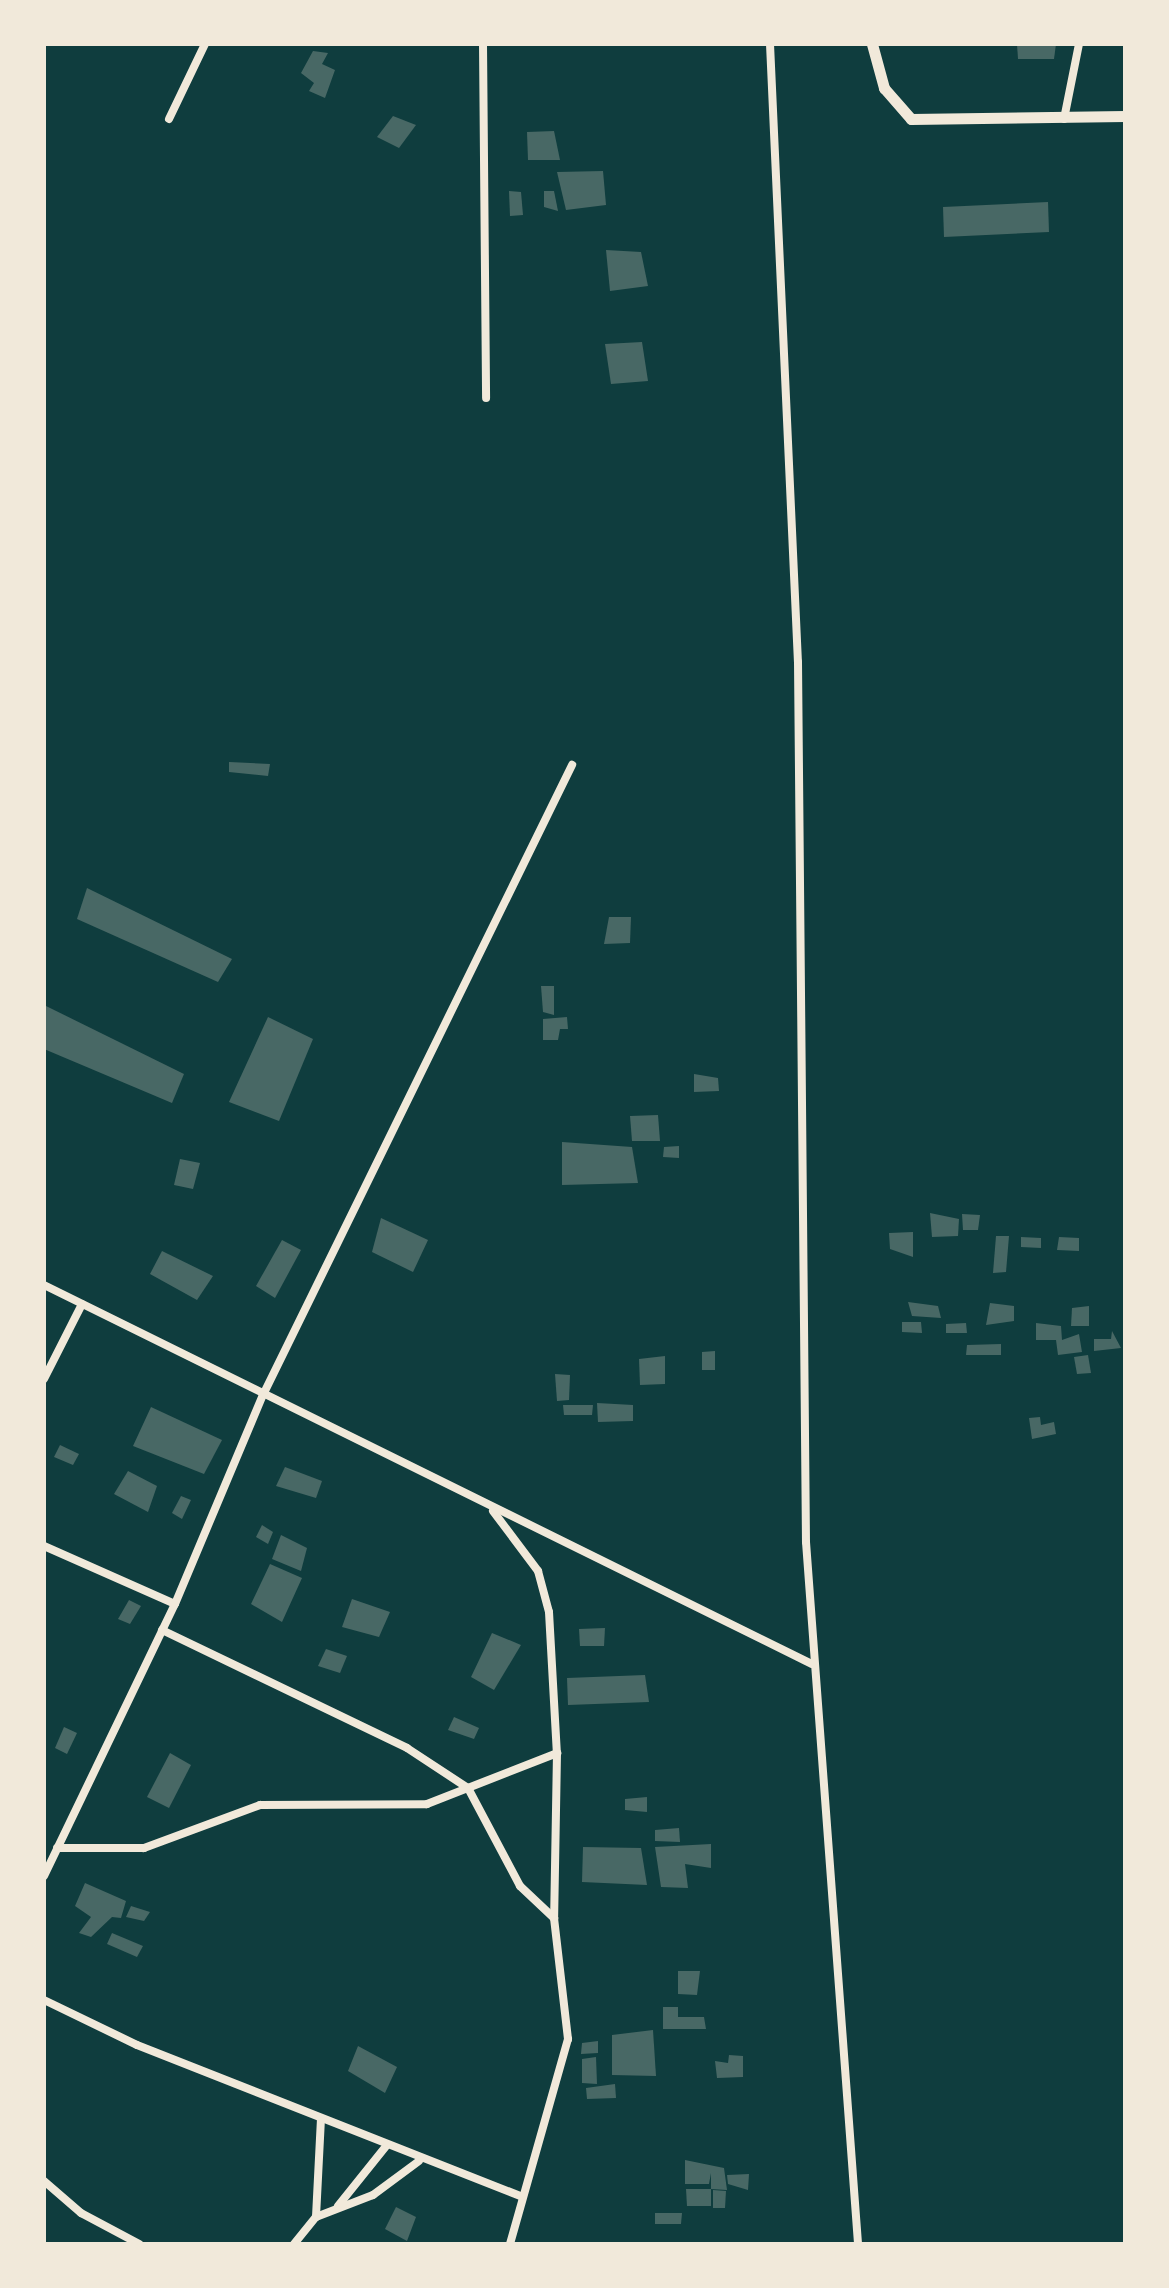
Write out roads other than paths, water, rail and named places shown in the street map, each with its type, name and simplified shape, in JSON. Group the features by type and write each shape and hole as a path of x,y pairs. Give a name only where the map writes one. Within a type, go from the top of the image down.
{"street":[{"path":"169,119 205,44"},
{"path":"483,44 486,398"},
{"path":"770,44 798,662 812,1664 858,2244"},
{"path":"872,44 884,88 911,119 1125,116"},
{"path":"1064,119 1079,44"},
{"path":"44,1876 175,1604 263,1395 572,765"},
{"path":"44,1285 812,1664"},
{"path":"44,1379 82,1304"},
{"path":"490,1507 542,1585 557,1753 554,1918 568,2039 520,2196 510,2244"},
{"path":"44,1546 175,1604"},
{"path":"162,1630 407,1748 468,1788 520,1886 554,1918"},
{"path":"57,1848 144,1848 260,1805 398,1808 468,1788 557,1753"},
{"path":"44,2000 419,2161 520,2196"},
{"path":"316,2217 321,2119"},
{"path":"337,2206 386,2146"},
{"path":"294,2244 316,2217 337,2206 373,2195 419,2161"},
{"path":"44,2181 81,2213 139,2244"}]}
